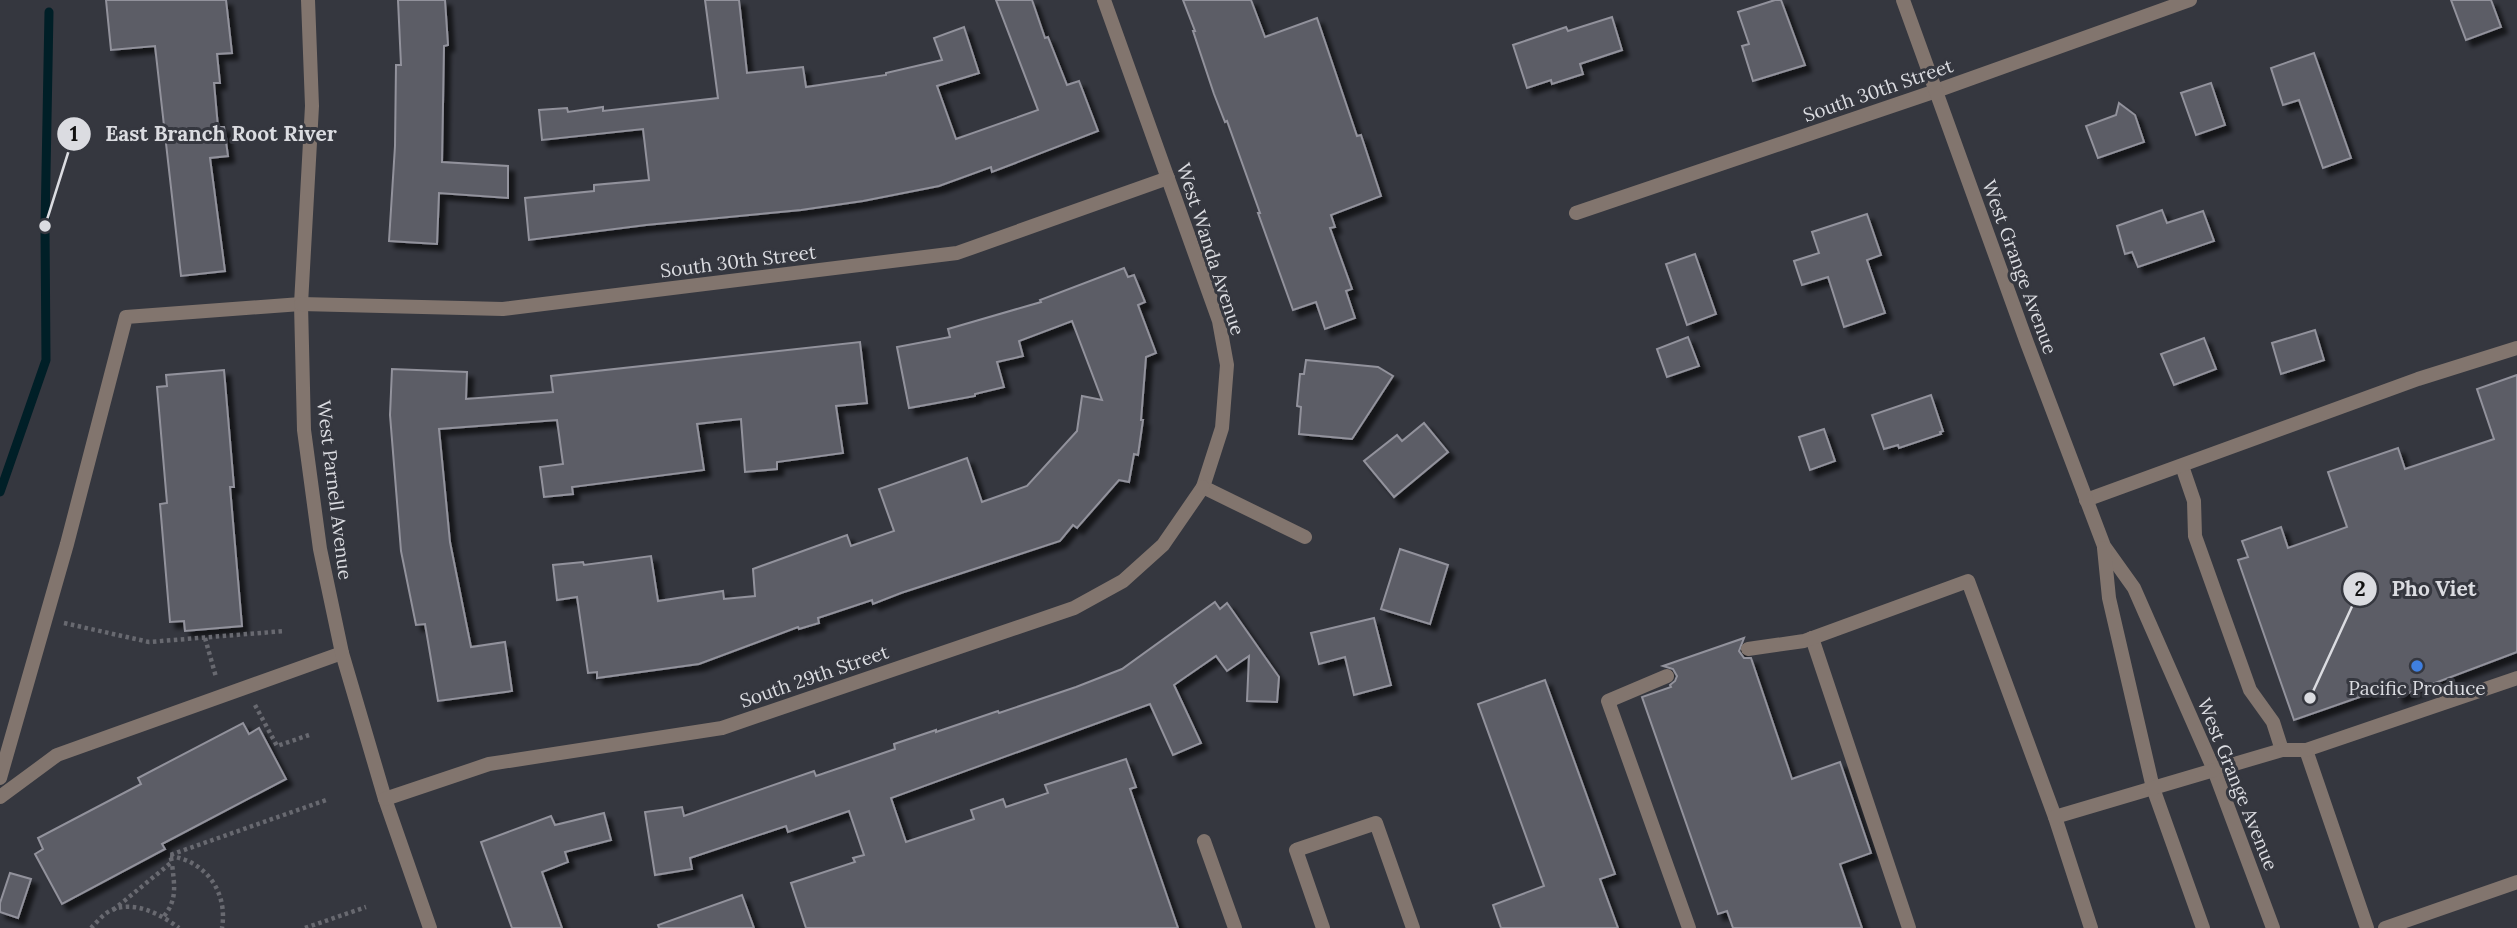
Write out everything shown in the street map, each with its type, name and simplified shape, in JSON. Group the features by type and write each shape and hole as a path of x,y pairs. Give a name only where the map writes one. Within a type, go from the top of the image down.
{"street":[{"name":"West Parnell Avenue","path":"308,0 312,106 301,304 304,430 320,549 342,653 385,799 430,928"},
{"name":"West Wanda Avenue","path":"1104,0 1219,321 1227,365 1222,428 1203,487"},
{"name":"West Grange Avenue","path":"1903,0 2104,546 2134,588 2214,770 2273,928"},
{"name":"South 30th Street","path":"1576,213 1936,91 2190,0"},
{"name":"South 30th Street","path":"46,618 127,317 301,304 503,309 957,253 1168,178"},
{"path":"2086,500 2418,379 2517,348"},
{"path":"2182,466 2194,501 2194,536 2250,690 2273,722 2282,750"},
{"path":"1203,487 1305,537"},
{"name":"South 29th Street","path":"385,799 489,764 722,728 1074,608 1123,581 1163,545 1203,487"},
{"name":"West Grange Avenue","path":"2104,546 2109,598 2153,789 2203,928"},
{"path":"1748,649 1812,638 1968,582 2055,817 2091,928"},
{"path":"0,778 46,618"},
{"path":"1812,638 1909,928"},
{"path":"0,797 57,755 342,653"},
{"path":"1667,676 1608,701 1689,928"},
{"path":"2055,817 2282,750 2306,750 2517,678"},
{"path":"2306,750 2367,928"},
{"path":"1324,928 1296,850 1376,823 1413,928"},
{"path":"1204,841 1235,928"},
{"path":"2385,928 2517,882"}],"path":[{"path":"46,618 149,642 285,631"},
{"path":"205,638 222,695"},
{"path":"243,709 255,705 277,746 309,735"},
{"path":"170,855 329,799"},
{"path":"163,916 172,907 174,898 170,855"},
{"path":"170,855 185,858 198,865 209,876 218,889 222,902 222,928"},
{"path":"91,928 172,862"},
{"path":"305,928 366,907"},
{"path":"113,909 145,910 163,916 179,928"}],"building":[{"path":"106,0 226,0 232,53 217,54 220,83 214,83 218,127 224,127 228,156 210,158 225,271 181,276 155,46 111,50"},
{"path":"398,0 445,0 448,45 444,46 442,162 508,166 508,198 439,193 437,244 389,241 395,146 396,65 401,65"},
{"path":"705,0 739,0 747,73 803,67 806,87 886,75 942,60 934,38 964,27 979,73 937,86 956,139 1038,110 996,0 1032,0 1045,38 1048,37 1067,85 1079,81 1098,131 992,172 991,167 939,186 863,201 529,240 525,198 594,191 594,185 649,180 643,129 542,140 539,110 567,108 568,112 603,107 603,111 718,98"},
{"path":"1183,0 1251,0 1265,37 1317,18 1357,136 1361,135 1381,196 1331,215 1335,227 1330,228 1352,289 1346,291 1355,318 1325,329 1316,302 1293,310 1227,121 1225,122 1214,94"},
{"path":"1781,0 1805,65 1753,81 1742,46 1749,44 1738,12"},
{"path":"2451,0 2491,0 2501,27 2466,40"},
{"path":"1612,17 1622,50 1580,64 1583,74 1552,84 1551,80 1527,88 1513,45 1566,27 1568,31"},
{"path":"2314,53 2351,158 2323,168 2299,100 2283,105 2271,68"},
{"path":"2211,83 2225,125 2196,135 2181,93"},
{"path":"2119,103 2135,115 2144,142 2098,158 2086,126 2116,115"},
{"path":"2162,210 2167,223 2203,211 2214,241 2138,267 2132,252 2125,254 2117,226"},
{"path":"1867,214 1881,255 1867,260 1885,313 1844,327 1828,277 1802,285 1794,261 1819,253 1812,232"},
{"path":"1695,254 1716,314 1687,325 1666,264"},
{"path":"1124,268 1128,277 1134,275 1145,302 1138,305 1156,353 1146,357 1143,420 1138,455 1134,454 1129,482 1119,480 1077,528 1073,525 1060,541 873,604 872,600 818,618 819,623 799,629 798,627 699,664 597,678 597,672 588,673 577,597 557,600 553,565 583,562 584,565 651,556 658,601 723,591 724,599 755,596 753,569 847,535 851,546 894,531 879,489 967,458 982,502 1027,486 1077,431 1082,396 1102,400 1072,321 1019,341 1023,356 997,362 1004,387 975,396 909,408 897,347 950,337 948,329 1041,302 1040,300"},
{"path":"2315,330 2324,360 2281,374 2272,343"},
{"path":"1688,337 1699,366 1667,377 1657,349"},
{"path":"2204,338 2216,369 2174,385 2161,354"},
{"path":"860,342 867,403 836,406 843,453 777,462 777,469 745,472 741,419 697,424 704,470 572,487 573,494 544,497 540,467 563,464 557,420 439,429 450,542 471,647 505,642 512,691 438,701 425,624 416,625 401,551 390,415 392,369 467,372 466,399 553,392 551,376"},
{"path":"1306,360 1378,367 1393,376 1352,439 1299,434 1301,407 1297,406 1300,374 1304,374"},
{"path":"224,370 234,487 230,487 242,626 185,631 184,621 170,622 160,504 167,503 157,387 167,386 166,375"},
{"path":"2517,375 2517,652 2398,697 2394,685 2294,720 2238,560 2248,557 2242,541 2281,527 2288,548 2347,527 2328,472 2398,448 2405,469 2494,439 2477,389"},
{"path":"1931,395 1943,431 1941,434 1899,448 1898,445 1884,449 1872,415"},
{"path":"1424,423 1448,452 1394,497 1364,461 1397,435 1402,441"},
{"path":"1824,429 1835,461 1810,470 1799,437"},
{"path":"1400,549 1448,565 1430,624 1381,609"},
{"path":"1215,602 1220,609 1227,603 1279,677 1277,702 1247,701 1249,656 1227,671 1216,656 1174,685 1201,743 1173,755 1150,704 891,798 906,842 974,819 971,810 1003,799 1006,807 1048,793 1045,785 1126,759 1136,787 1130,789 1178,928 806,928 791,883 855,862 853,858 864,855 849,811 788,832 786,826 690,858 692,869 655,875 645,812 682,807 684,816 814,771 816,776 895,749 894,744 1076,687 1122,669"},
{"path":"1374,618 1391,685 1354,695 1345,657 1319,664 1311,633"},
{"path":"1744,638 1739,651 1744,658 1751,658 1792,779 1840,762 1871,853 1840,864 1862,928 1733,928 1727,911 1718,914 1642,697 1671,687 1677,676 1673,669 1663,666"},
{"path":"1545,680 1615,874 1600,879 1618,928 1501,928 1493,905 1544,886 1478,704"},
{"path":"243,723 249,734 259,728 286,779 162,844 165,849 62,904 35,854 43,849 38,838 141,784 138,778"},
{"path":"604,813 611,840 565,852 568,862 542,872 562,928 512,928 481,842 551,816 555,825"},
{"path":"10,873 31,879 18,918 0,912 0,903"},
{"path":"742,895 754,928 659,928 658,925"}],"waterway":[{"path":"0,492 46,360 45,226 49,12"}],"place":[{"name":"East Branch Root River","path":"45,226"},
{"name":"Pacific Produce","path":"2417,666"},
{"name":"Pho Viet","path":"2310,698"}]}
